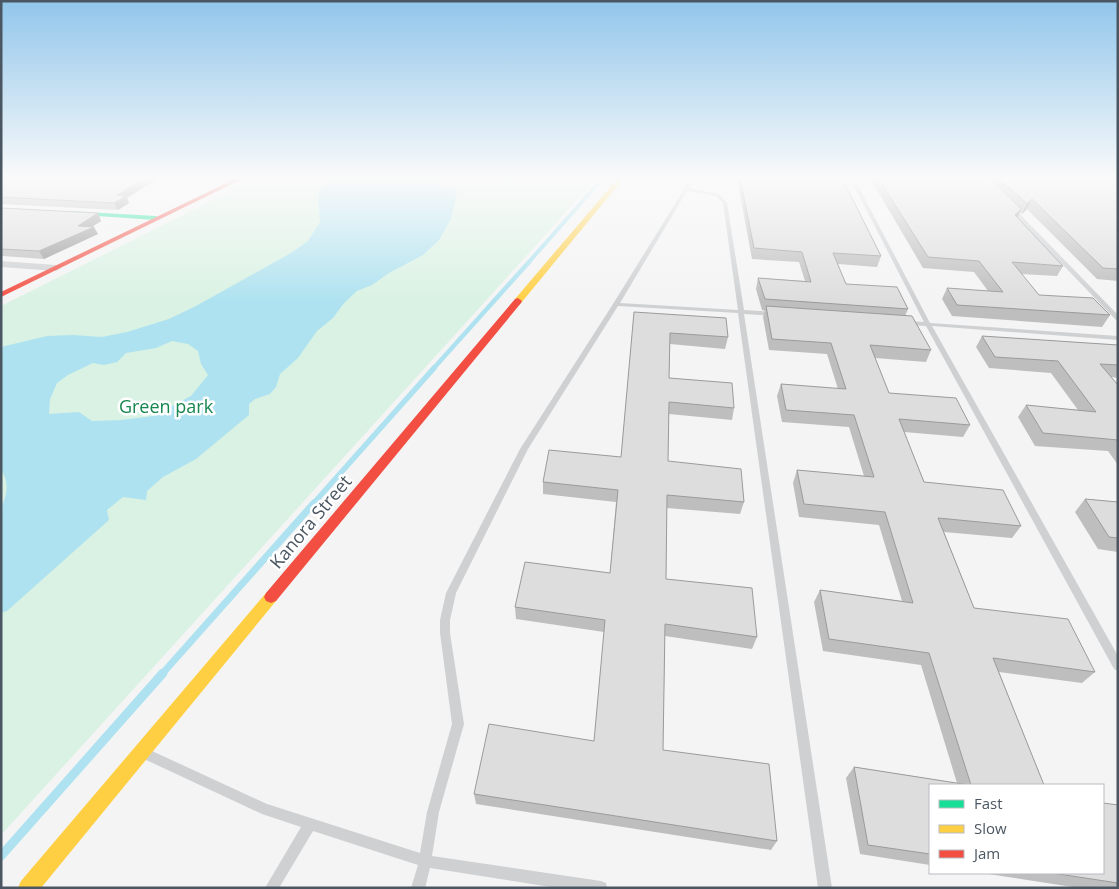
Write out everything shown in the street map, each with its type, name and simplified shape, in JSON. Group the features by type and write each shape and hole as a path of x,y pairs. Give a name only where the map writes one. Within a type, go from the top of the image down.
{"street":[{"path":"1,295 155,219"},
{"name":"Kanora Street","path":"28,888 586,219"},
{"path":"1,264 56,268"}],"lane":[{"path":"418,888 425,861 433,812 458,724 445,633 445,620 452,593 524,449 667,219"},
{"path":"727,219 825,888"},
{"path":"873,219 928,325 1118,666"},
{"path":"1023,219 1118,319"},
{"path":"616,304 780,314"},
{"path":"898,323 1118,338"},
{"path":"141,752 266,810 425,861 601,888"},
{"path":"272,888 310,824"}],"green space":[{"name":"Green park","path":"174,219 559,219 1,835 1,306"}],"water":[{"path":"320,219 451,219 439,240 423,255 389,273 372,285 357,291 344,303 333,318 317,331 298,358 280,374 276,387 270,394 255,399 249,404 249,415 196,459 163,477 147,491 146,500 123,497 107,510 109,520 7,611 1,613 1,508 7,484 1,470 1,347 47,336 102,337 127,332 169,319 291,253 308,241","holes":["172,341 188,344 198,351 201,364 208,375 191,396 153,416 92,421 79,412 49,414 50,399 57,383 68,375 93,363 104,365 117,362 126,353 156,348"]}],"building":[{"path":"1,219 88,219 78,226 94,227 39,251 1,249"},
{"path":"748,219 863,219 881,256 833,253 846,284 897,287 908,309 765,299 758,278 811,282 802,252 754,248"},
{"path":"904,219 1019,219 1063,266 1012,262 1039,295 1093,298 1110,315 957,305 947,288 1003,292 979,261 928,257"},
{"path":"1053,219 1118,219 1118,269 1103,268"},
{"path":"766,306 912,316 931,350 870,345 889,393 956,398 970,425 899,419 924,482 1003,490 1021,526 938,518 974,608 1068,619 1095,672 993,658 1044,784 971,784 929,653 829,639 820,590 913,603 885,512 804,504 797,470 874,477 854,415 786,410 781,384 846,389 831,343 772,339"},
{"path":"634,312 726,318 728,337 670,333 669,378 732,383 734,408 669,402 668,461 741,469 744,502 667,495 666,579 752,588 757,637 665,624 663,750 769,764 777,841 474,794 489,724 594,741 605,620 515,607 525,562 610,573 618,490 543,482 549,450 621,457"},
{"path":"982,336 1118,345 1118,365 1100,364 1118,385 1118,440 1043,433 1026,405 1096,412 1058,361 995,357"},
{"path":"1085,499 1118,502 1118,538 1109,537"},
{"path":"854,767 963,784 929,784 929,854 868,845"},
{"path":"1104,803 1118,805 1118,883 1059,874 1104,874"}],"waterway":[{"path":"528,263 566,219"},
{"path":"433,369 529,262"},
{"path":"313,504 434,368"},
{"path":"162,674 314,503"},
{"path":"1,856 163,673"}],"traffic: slow":[{"path":"518,301 586,219"},
{"path":"28,888 271,597"}],"traffic: jam":[{"path":"1,295 156,219"},
{"path":"271,597 518,301"}]}
